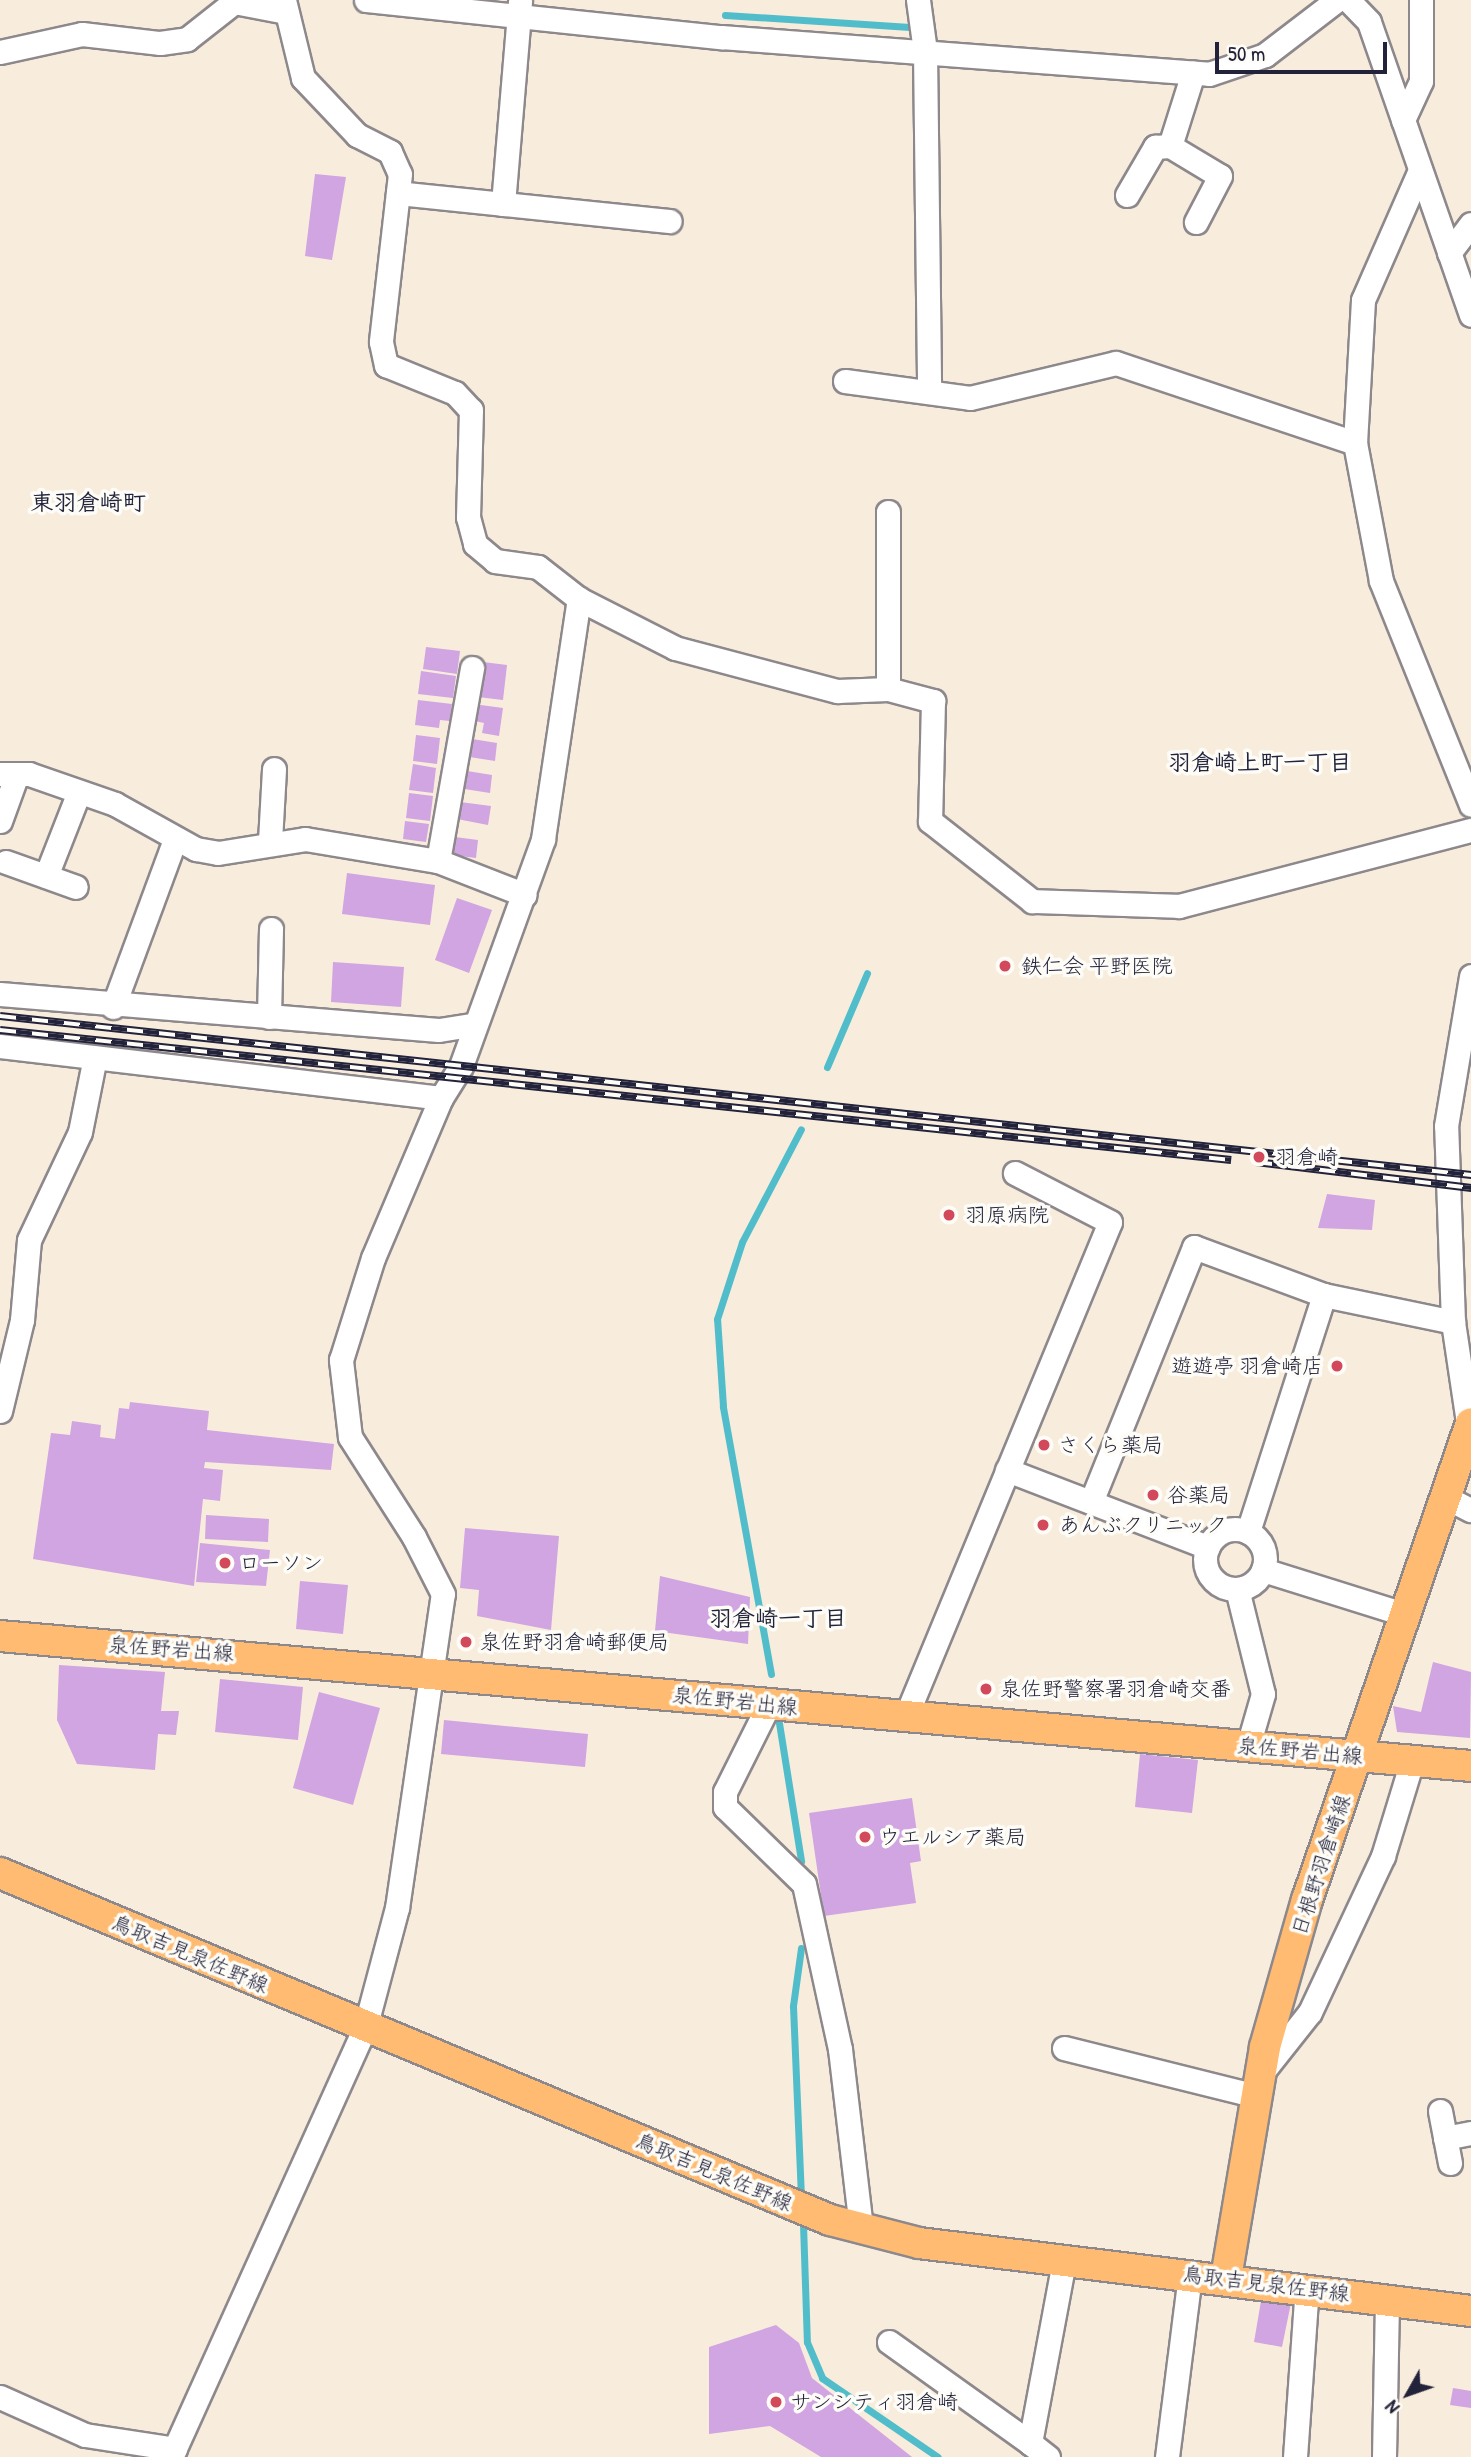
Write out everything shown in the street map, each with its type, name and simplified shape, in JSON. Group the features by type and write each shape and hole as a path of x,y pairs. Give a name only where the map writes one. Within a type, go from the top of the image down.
{"main road":[{"name":"日根野羽倉崎線","path":"1226,2278 1258,2085 1307,1900 1407,1615 1458,1503 1470,1426"},
{"name":"泉佐野岩出線","path":"0,1636 435,1670 769,1704 1471,1766"},
{"name":"鳥取吉見泉佐野線","path":"0,1873 365,2028 710,2168 780,2202 861,2228 919,2243 1307,2287 1471,2311"}],"street":[{"path":"366,0 520,8 925,51 1193,73 1265,55 1337,0"},
{"path":"918,0 925,51 929,391"},
{"path":"1349,0 1369,22 1471,315"},
{"path":"1403,120 1421,81 1421,0"},
{"path":"0,52 82,34 160,43 187,39 234,2 285,6 303,78 357,135 390,152 400,174 381,341 386,365 456,393 471,410 468,517 475,544 495,561 538,567 579,599 676,648 837,691 888,689 933,701 930,821 1032,901 1179,906 1471,830"},
{"path":"503,204 520,8"},
{"path":"1170,146 1193,73"},
{"path":"1127,195 1155,147 1170,146 1220,176 1196,222"},
{"path":"1420,170 1363,300 1354,443 1381,582 1471,805"},
{"path":"398,193 670,221"},
{"path":"1449,253 1471,224"},
{"path":"845,382 970,398 1116,363 1354,443"},
{"path":"888,512 888,689"},
{"path":"0,2397 85,2435 173,2453 365,2028 397,1908 435,1670 443,1594 414,1537 349,1437 341,1360 373,1258 440,1098 461,1066 471,1025 526,895 555,776 579,599"},
{"path":"438,861 472,668"},
{"path":"270,841 274,769"},
{"path":"0,821 5,772 79,792 142,815 175,839 218,853 270,841 305,839 438,861 526,895"},
{"path":"46,876 79,792"},
{"path":"113,1007 175,839"},
{"path":"6,862 76,887"},
{"path":"269,1017 271,929"},
{"path":"1470,1426 1453,1322 1446,1126 1471,976"},
{"path":"0,993 113,1007 439,1030 471,1025"},
{"path":"0,1046 440,1098"},
{"path":"0,1410 22,1320 29,1240 80,1132 95,1057"},
{"path":"906,1716 1110,1222 1015,1173"},
{"path":"1091,1502 1194,1247 1324,1295 1453,1322"},
{"path":"1248,1532 1324,1295"},
{"path":"1007,1470 1208,1547"},
{"path":"1248,1532 1262,1545 1263,1570 1256,1582 1237,1589 1211,1577 1208,1547 1220,1533 1248,1532"},
{"path":"1263,1570 1407,1615"},
{"path":"1237,1589 1263,1694 1248,1746"},
{"path":"769,1704 725,1792 725,1807 804,1884 840,2049 861,2228"},
{"path":"1064,2048 1258,2085 1310,2012 1383,1856 1412,1760"},
{"path":"1440,2111 1450,2163"},
{"path":"1446,2138 1471,2133"},
{"path":"889,2342 928,2380 1039,2450 1064,2261"},
{"path":"1167,2457 1190,2274"},
{"path":"1295,2457 1307,2287"},
{"path":"1384,2457 1387,2300"}],"building":[{"path":"315,174 346,177 332,260 305,256"},
{"path":"426,647 460,651 457,674 423,669"},
{"path":"483,662 507,665 503,700 478,697"},
{"path":"421,671 456,676 453,698 418,694"},
{"path":"418,700 452,704 450,721 440,720 439,728 415,725"},
{"path":"473,704 503,708 499,736 482,733 484,723 470,720"},
{"path":"416,735 440,738 437,764 413,761"},
{"path":"466,738 497,743 495,761 463,756"},
{"path":"413,764 436,768 433,793 409,790"},
{"path":"461,770 492,775 490,793 458,788"},
{"path":"409,793 433,796 430,821 406,818"},
{"path":"460,802 491,806 488,825 457,819"},
{"path":"405,821 429,824 426,842 403,839"},
{"path":"455,837 478,840 476,858 452,855"},
{"path":"347,873 435,885 430,925 342,914"},
{"path":"457,898 492,910 469,973 435,960"},
{"path":"333,962 404,967 401,1007 331,1002"},
{"path":"1327,1194 1375,1200 1372,1230 1318,1228"},
{"path":"130,1402 209,1411 207,1430 334,1444 331,1470 205,1462 204,1468 223,1470 220,1501 203,1499 194,1586 33,1559 51,1433 70,1435 72,1421 101,1425 100,1437 115,1439 119,1408 129,1409"},
{"path":"206,1515 269,1519 268,1542 205,1539"},
{"path":"465,1528 559,1536 551,1630 477,1616 479,1590 460,1588"},
{"path":"200,1543 270,1550 266,1586 196,1582"},
{"path":"660,1576 750,1597 748,1644 655,1631"},
{"path":"300,1581 348,1585 343,1634 296,1629"},
{"path":"1433,1662 1471,1672 1470,1738 1397,1732 1393,1706 1421,1712"},
{"path":"59,1665 165,1672 161,1711 179,1711 176,1735 158,1734 155,1770 77,1764 57,1720"},
{"path":"220,1679 303,1687 298,1740 215,1732"},
{"path":"319,1692 380,1708 353,1805 293,1788"},
{"path":"444,1720 588,1734 585,1767 441,1754"},
{"path":"1140,1754 1198,1760 1192,1813 1135,1807"},
{"name":"ウエルシア薬局","path":"912,1798 921,1861 910,1863 916,1903 824,1916 809,1813"},
{"path":"1261,2301 1291,2303 1282,2347 1254,2342"},
{"name":"サンシティ羽倉崎","path":"776,2325 799,2343 812,2378 912,2457 821,2457 770,2426 709,2434 709,2347"},
{"path":"1453,2388 1471,2391 1471,2408 1450,2405"}],"waterway":[{"path":"725,15 910,27"},
{"path":"827,1067 867,973"},
{"path":"771,1674 723,1406 717,1319 742,1242 801,1129"},
{"path":"779,1723 801,1861"},
{"path":"801,1948 793,2006 801,2198"},
{"path":"803,2224 807,2342 822,2378 938,2457"}],"railway":[{"path":"0,1016 1471,1175"},
{"path":"0,1030 1231,1160"},
{"path":"1256,1162 1471,1188"}],"place":[{"name":"鉄仁会 平野医院","path":"1005,966"},
{"name":"羽倉崎","path":"1259,1157"},
{"name":"羽原病院","path":"949,1215"},
{"name":"遊遊亭 羽倉崎店","path":"1337,1366"},
{"name":"さくら薬局","path":"1044,1445"},
{"name":"谷薬局","path":"1153,1495"},
{"name":"あんぶクリニック","path":"1043,1525"},
{"name":"ローソン","path":"225,1563"},
{"name":"泉佐野羽倉崎郵便局","path":"466,1642"},
{"name":"泉佐野警察署羽倉崎交番","path":"986,1689"},
{"name":"ウエルシア薬局","path":"865,1837"},
{"name":"サンシティ羽倉崎","path":"776,2402"}],"district":[{"name":"東羽倉崎町","path":"88,502"},
{"name":"羽倉崎上町一丁目","path":"1260,762"},
{"name":"羽倉崎一丁目","path":"778,1618"}]}
